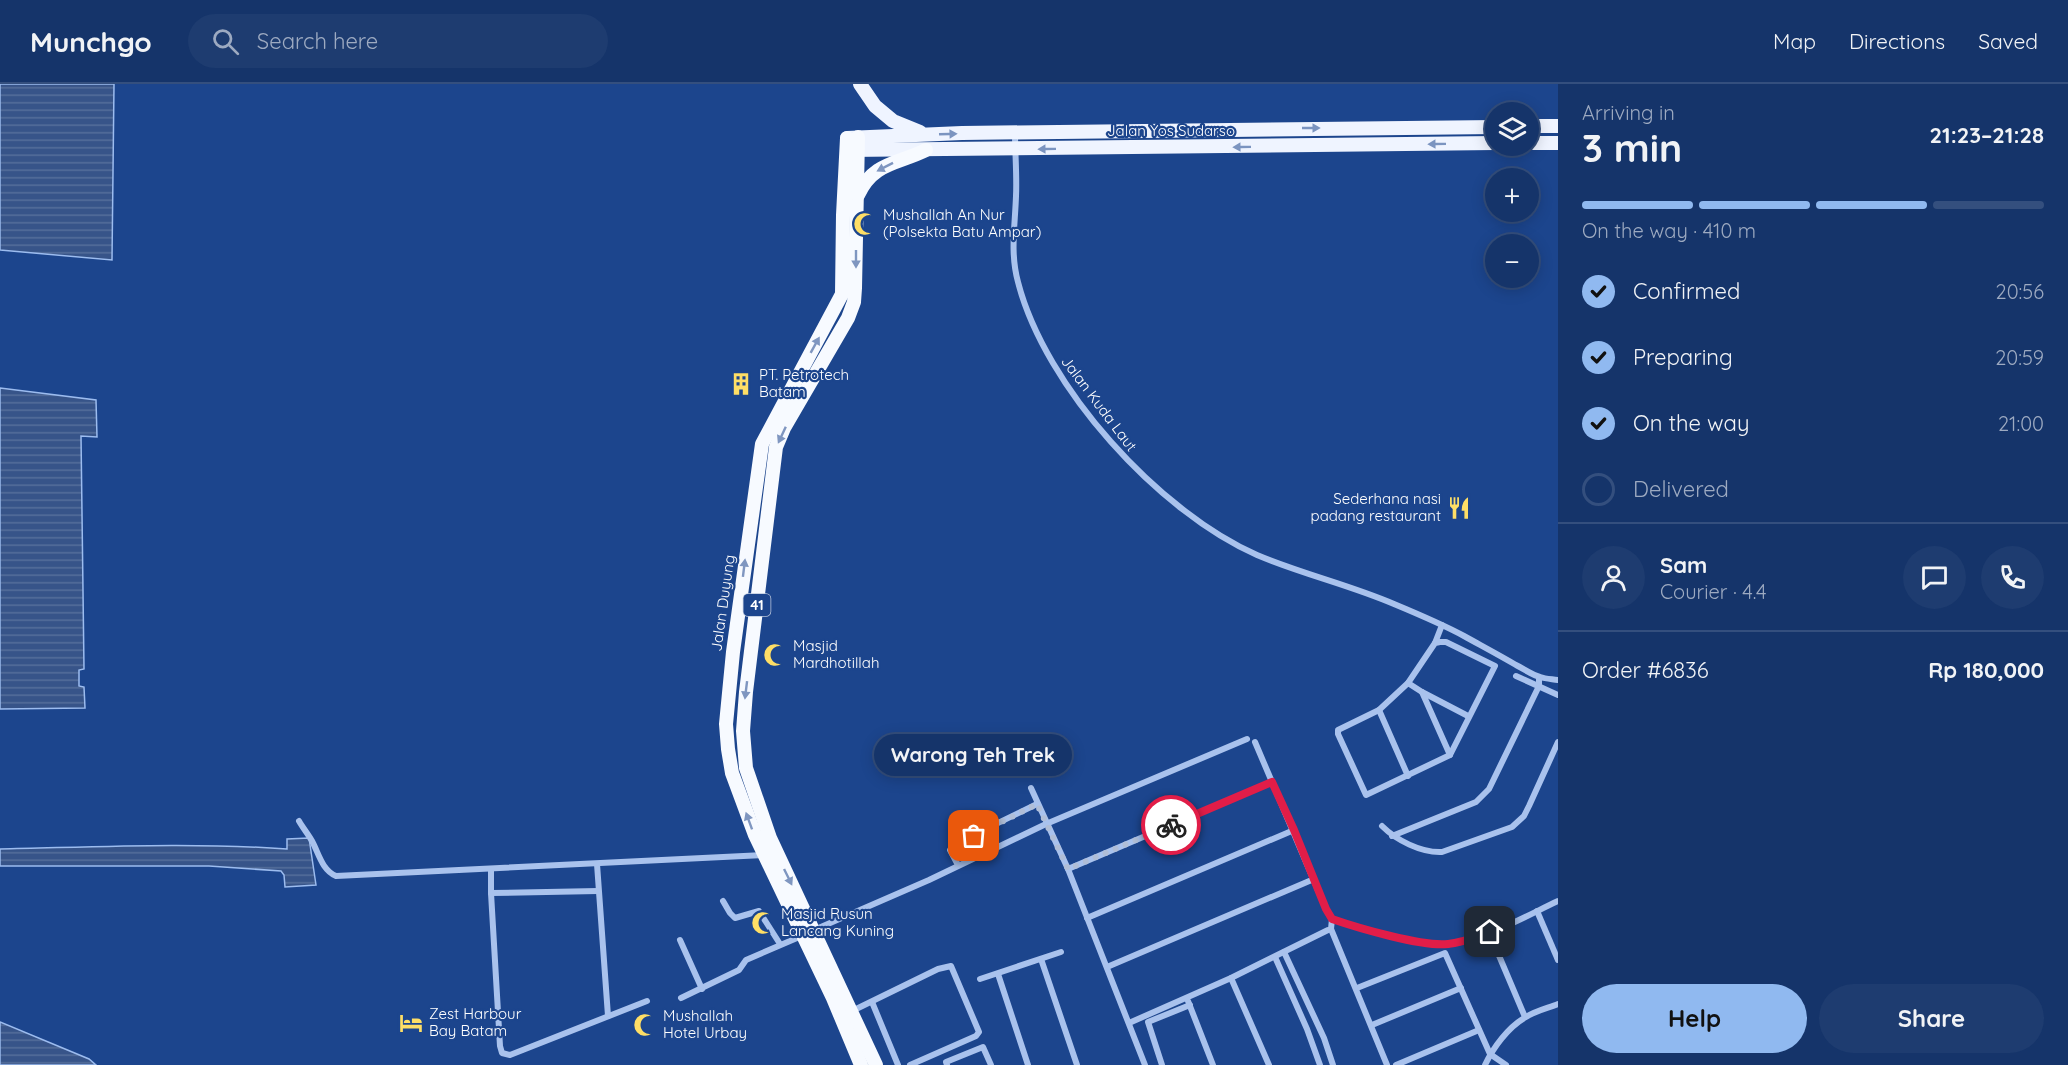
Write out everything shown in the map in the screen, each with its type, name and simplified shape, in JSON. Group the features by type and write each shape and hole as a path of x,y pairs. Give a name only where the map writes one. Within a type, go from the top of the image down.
{"highway":[{"name":"Jalan Duyung","path":"853,144 857,198 856,270 852,310 820,370 784,428 774,458 744,710 744,753 746,768 770,838 833,998 870,1064"},
{"name":"Jalan Duyung","path":"853,144 843,215 842,294 762,444 733,652 726,724 729,762 754,835 852,1011 870,1064"},
{"path":"857,198 864,184 875,172 891,163 926,150"},
{"path":"733,652 750,654"}],"main road":[{"path":"860,84 875,106 892,121 925,134"},
{"path":"1539,126 1558,126"},
{"name":"Jalan Yos Sudarso","path":"853,144 925,134 1485,127"},
{"path":"1539,143 1558,142"},
{"name":"Jalan Yos Sudarso","path":"853,144 926,150 1015,150 1485,143"}],"street":[{"name":"Jalan Kuda Laut","path":"1015,133 1016,196 1013,256 1018,283 1031,319 1041,342 1065,380 1109,440 1143,477 1203,525 1226,540 1258,555 1380,598 1442,625 1539,677 1558,680"},
{"path":"1435,643 1446,642 1495,666 1450,755 1366,795 1338,730 1379,710 1408,683 1435,643 1442,625"},
{"path":"1516,676 1558,695"},
{"path":"1392,836 1476,802 1484,796 1539,686 1539,677"},
{"path":"1408,683 1468,716"},
{"path":"1422,692 1450,755"},
{"path":"1379,710 1408,776"},
{"path":"681,999 739,970 743,961 780,944 929,880 1046,824 1247,739"},
{"path":"1256,742 1332,919 1331,929 1387,1065"},
{"path":"1382,826 1392,836 1433,852 1442,852 1512,827 1524,816 1558,742"},
{"path":"1068,869 1272,782"},
{"path":"1031,788 1068,869 1145,1065"},
{"path":"958,865 950,847 1037,804"},
{"path":"299,821 312,840 322,864 330,874 336,876 764,855"},
{"path":"1087,918 1294,830"},
{"path":"597,864 609,1016"},
{"path":"491,869 502,1053 510,1055 647,1001"},
{"path":"1107,967 1314,879"},
{"path":"491,893 598,891"},
{"path":"723,901 735,918 759,911 780,944"},
{"path":"1332,919 1401,938 1441,944 1463,941 1490,932 1558,901"},
{"path":"1537,911 1558,960"},
{"path":"1129,1023 1231,978 1331,929"},
{"path":"1490,932 1525,1017"},
{"path":"680,940 702,989"},
{"path":"980,979 1061,952"},
{"path":"1284,952 1324,1038 1333,1065"},
{"path":"1357,988 1445,953 1490,1054 1497,1063 1506,1065"},
{"path":"1275,957 1307,1029 1320,1065"},
{"path":"1041,959 1077,1065"},
{"path":"852,1011 938,969 951,967 979,1032 975,1036 910,1065"},
{"path":"998,974 1028,1065"},
{"path":"1231,978 1269,1065"},
{"path":"1372,1025 1461,988"},
{"path":"1187,998 1213,1065"},
{"path":"872,1002 896,1064"},
{"path":"1485,1065 1490,1054 1504,1037 1525,1017 1558,1004"},
{"path":"1162,1065 1148,1022 1190,1005"},
{"path":"1396,1065 1479,1030"},
{"path":"944,1064 983,1047 991,1065"}],"water":[{"path":"0,84 114,84 112,260 0,250"},
{"path":"0,388 96,400 97,437 81,436 84,669 79,670 79,686 84,687 85,708 0,709"},
{"path":"309,838 316,885 285,887 284,875 281,871 209,866 0,866 0,849 179,845 287,849 287,839"},
{"path":"0,1022 89,1059 96,1065 0,1065"}],"way so far":[{"path":"974,836 1037,804 1068,869 1171,825"}],"place":[{"name":"Mushallah An Nur (Polsekta Batu Ampar)","path":"865,224"},
{"name":"PT. Petrotech Batam","path":"741,384"},
{"name":"Sederhana nasi padang restaurant","path":"1459,508"},
{"name":"Masjid Mardhotillah","path":"775,655"},
{"name":"Warong Teh Trek","path":"974,836"},
{"name":"Masjid Rusun Lancang Kuning","path":"763,923"},
{"name":"Zest Harbour Bay Batam","path":"411,1023"},
{"name":"Mushallah Hotel Urbay","path":"645,1025"}],"route":[{"path":"1171,825 1272,782 1332,919 1401,938 1441,944 1463,941 1490,932"}]}
